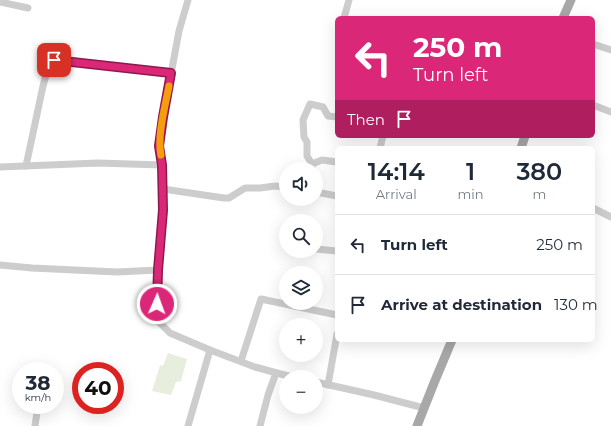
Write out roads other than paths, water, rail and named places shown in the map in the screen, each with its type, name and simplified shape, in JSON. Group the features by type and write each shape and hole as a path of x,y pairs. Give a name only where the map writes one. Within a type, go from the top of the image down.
{"main road":[{"path":"564,16 571,0"},
{"path":"417,426 451,342"}],"street":[{"path":"186,0 171,73 159,146 162,165 163,189 163,210 158,270 157,304 159,322 170,333 255,367 279,374"},
{"path":"345,16 350,0"},
{"path":"0,2 28,8"},
{"path":"595,45 611,50"},
{"path":"26,166 43,86 51,61 54,60 171,73"},
{"path":"310,162 307,156 307,142 304,137 303,120 310,104 323,107 328,116 335,117"},
{"path":"595,106 611,112"},
{"path":"319,162 322,160 335,162"},
{"path":"0,167 98,163 162,165"},
{"path":"163,189 229,198 245,188 279,186"},
{"path":"323,193 335,196"},
{"path":"595,209 611,218"},
{"path":"323,250 335,251"},
{"path":"0,265 117,272 158,270"},
{"path":"241,361 261,299 335,315"},
{"path":"328,385 336,342"},
{"path":"188,426 210,350"},
{"path":"260,426 268,395 276,373"},
{"path":"323,384 424,408"},
{"path":"35,426 37,414"}]}
